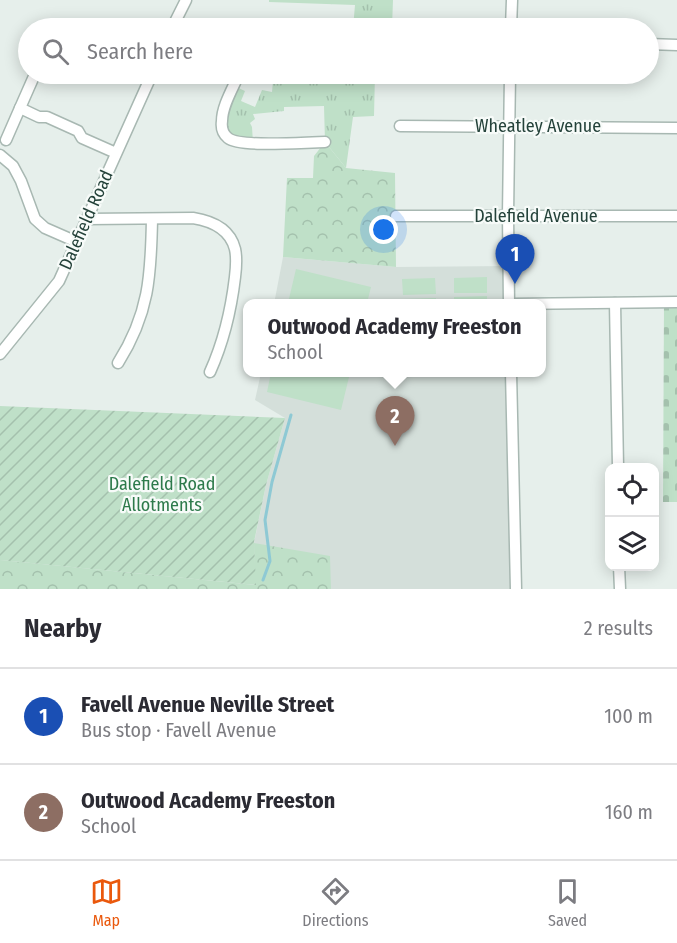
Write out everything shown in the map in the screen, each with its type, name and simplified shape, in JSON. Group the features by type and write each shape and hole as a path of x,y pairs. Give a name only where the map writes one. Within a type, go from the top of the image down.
{"street":[{"path":"177,18 186,0"},
{"path":"511,18 512,0"},
{"path":"659,44 677,45"},
{"path":"6,140 31,84"},
{"name":"Dalefield Road","path":"0,354 59,281 147,84"},
{"path":"235,84 223,112 223,131 227,138 243,143 325,142"},
{"path":"510,84 508,215 511,299"},
{"path":"20,108 78,131 82,138 116,153"},
{"name":"Wheatley Avenue","path":"400,126 677,128"},
{"path":"0,155 13,166 35,219 45,228 77,242"},
{"name":"Dalefield Avenue","path":"396,216 677,216"},
{"path":"87,219 194,218 218,225 228,235 236,250 229,319 210,372"},
{"path":"118,363 136,331 144,309 152,264 152,219"},
{"path":"546,303 677,302"},
{"path":"615,303 618,463"},
{"path":"511,377 516,589"},
{"path":"620,571 620,589"}],"shaded area":[{"path":"283,257 396,267 508,266 509,299 275,299"},
{"path":"260,377 511,377 516,589 0,589 0,560 255,585 254,543 266,485 285,418 255,400"}],"green space":[{"path":"269,0 393,0 392,18 354,18 355,5 269,2"},
{"path":"273,84 375,84 374,116 353,117 346,168 325,142 324,106 284,107 284,111 253,114 255,119 250,123 253,143 227,138 223,112 234,86 245,91 241,101 255,107 262,90 272,92"},
{"path":"325,142 346,168 395,173 396,267 283,257 287,178 313,178 314,156"},
{"path":"296,269 371,287 368,299 289,299"},
{"path":"487,277 487,293 454,293 454,278"},
{"path":"435,278 436,294 403,295 402,279"},
{"path":"487,296 487,299 454,299 454,297"},
{"path":"664,302 677,302 677,502 663,502"},
{"path":"270,377 349,377 341,410 267,392"},
{"name":"Dalefield Road Allotments","path":"0,406 285,418 266,485 254,542 256,585 0,560"},
{"path":"254,543 330,556 331,589 0,589 0,560 255,585"}],"waterway":[{"path":"263,580 270,561 265,520 272,482 291,415"}],"place":[{"name":"Favell Avenue Neville Street","path":"515,284"},
{"name":"Outwood Academy Freeston","path":"395,446"}]}
